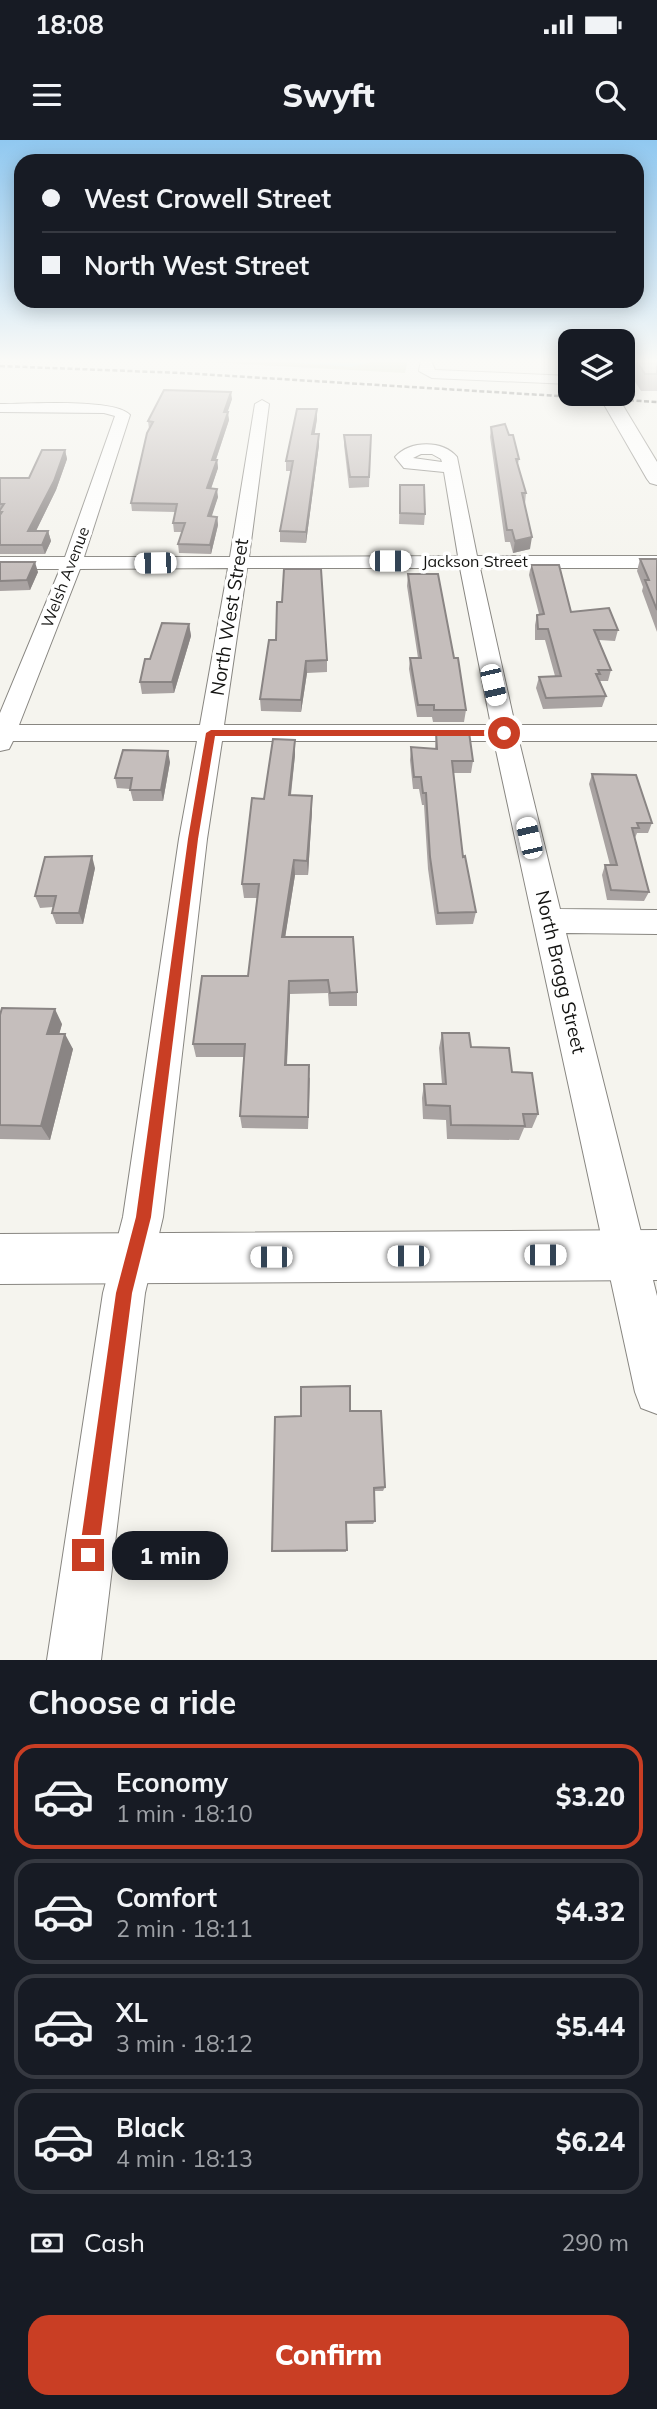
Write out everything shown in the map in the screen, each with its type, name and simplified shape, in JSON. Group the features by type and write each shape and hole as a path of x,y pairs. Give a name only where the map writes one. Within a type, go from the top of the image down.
{"main road":[{"path":"629,431 657,479"},
{"path":"0,1259 642,1255"}],"street":[{"name":"Welsh Avenue","path":"1,736 70,564 117,431"},
{"name":"North West Street","path":"74,1660 124,1293 143,1217 193,839 257,431"},
{"name":"North Bragg Street","path":"451,468 481,636 549,921 642,1255 657,1392"},
{"name":"Jackson Street","path":"0,564 657,562"},
{"path":"1,736 657,733"},
{"path":"549,921 657,922"}],"building":[{"path":"222,431 212,460 217,460 207,488 217,489 208,516 217,517 210,545 178,544 185,523 173,523 177,504 131,503 147,433"},
{"path":"292,431 313,431 312,434 319,434 306,532 280,531 293,461 286,461"},
{"path":"492,431 508,431 509,435 513,435 519,459 516,459 526,493 522,493 532,537 515,541 512,530 507,530"},
{"path":"344,435 371,435 369,477 350,477"},
{"path":"42,450 65,450 54,481 28,531 48,531 42,545 0,545 0,510 4,504 0,504 0,478 29,478"},
{"path":"400,485 424,485 425,514 400,513"},
{"path":"640,559 657,559 657,610 645,580 649,580"},
{"path":"0,562 35,562 27,580 0,581"},
{"path":"531,565 559,565 571,612 609,608 618,630 594,630 611,670 598,670 600,674 596,674 606,696 546,698 539,677 561,676 548,629 538,629 537,615 544,614"},
{"path":"284,569 321,569 327,660 306,661 301,700 260,699 269,640 276,640 277,602 282,602"},
{"path":"408,574 438,574 454,658 458,658 466,710 434,710 434,705 418,705 410,658 421,658"},
{"path":"162,623 189,624 172,682 140,682 145,659 150,659"},
{"path":"436,732 469,732 473,761 452,761 463,857 465,856 476,912 438,913 430,857 426,793 423,793 421,777 414,777 411,747 437,749"},
{"path":"273,739 295,740 289,795 312,796 307,861 294,860 282,937 353,937 357,992 330,993 328,980 289,981 285,1065 309,1065 308,1117 240,1116 245,1044 193,1044 202,976 248,976 259,884 242,884 252,798 264,799"},
{"path":"123,750 168,751 161,790 130,790 132,778 115,778"},
{"path":"592,774 636,775 652,823 637,823 639,828 632,828 649,892 611,890 605,865 617,865"},
{"path":"92,856 79,913 52,913 56,896 35,896 45,857"},
{"path":"2,1008 55,1009 47,1034 65,1034 41,1126 0,1125"},
{"path":"442,1033 469,1033 471,1047 509,1048 512,1072 532,1073 538,1114 523,1114 525,1126 451,1125 450,1106 426,1105 424,1084 446,1084"},
{"path":"350,1386 350,1411 381,1411 385,1487 374,1488 375,1521 346,1522 347,1550 272,1551 275,1417 301,1416 301,1387"}],"route":[{"path":"88,1555 124,1293 143,1217 193,839 211,733 504,733"}]}
